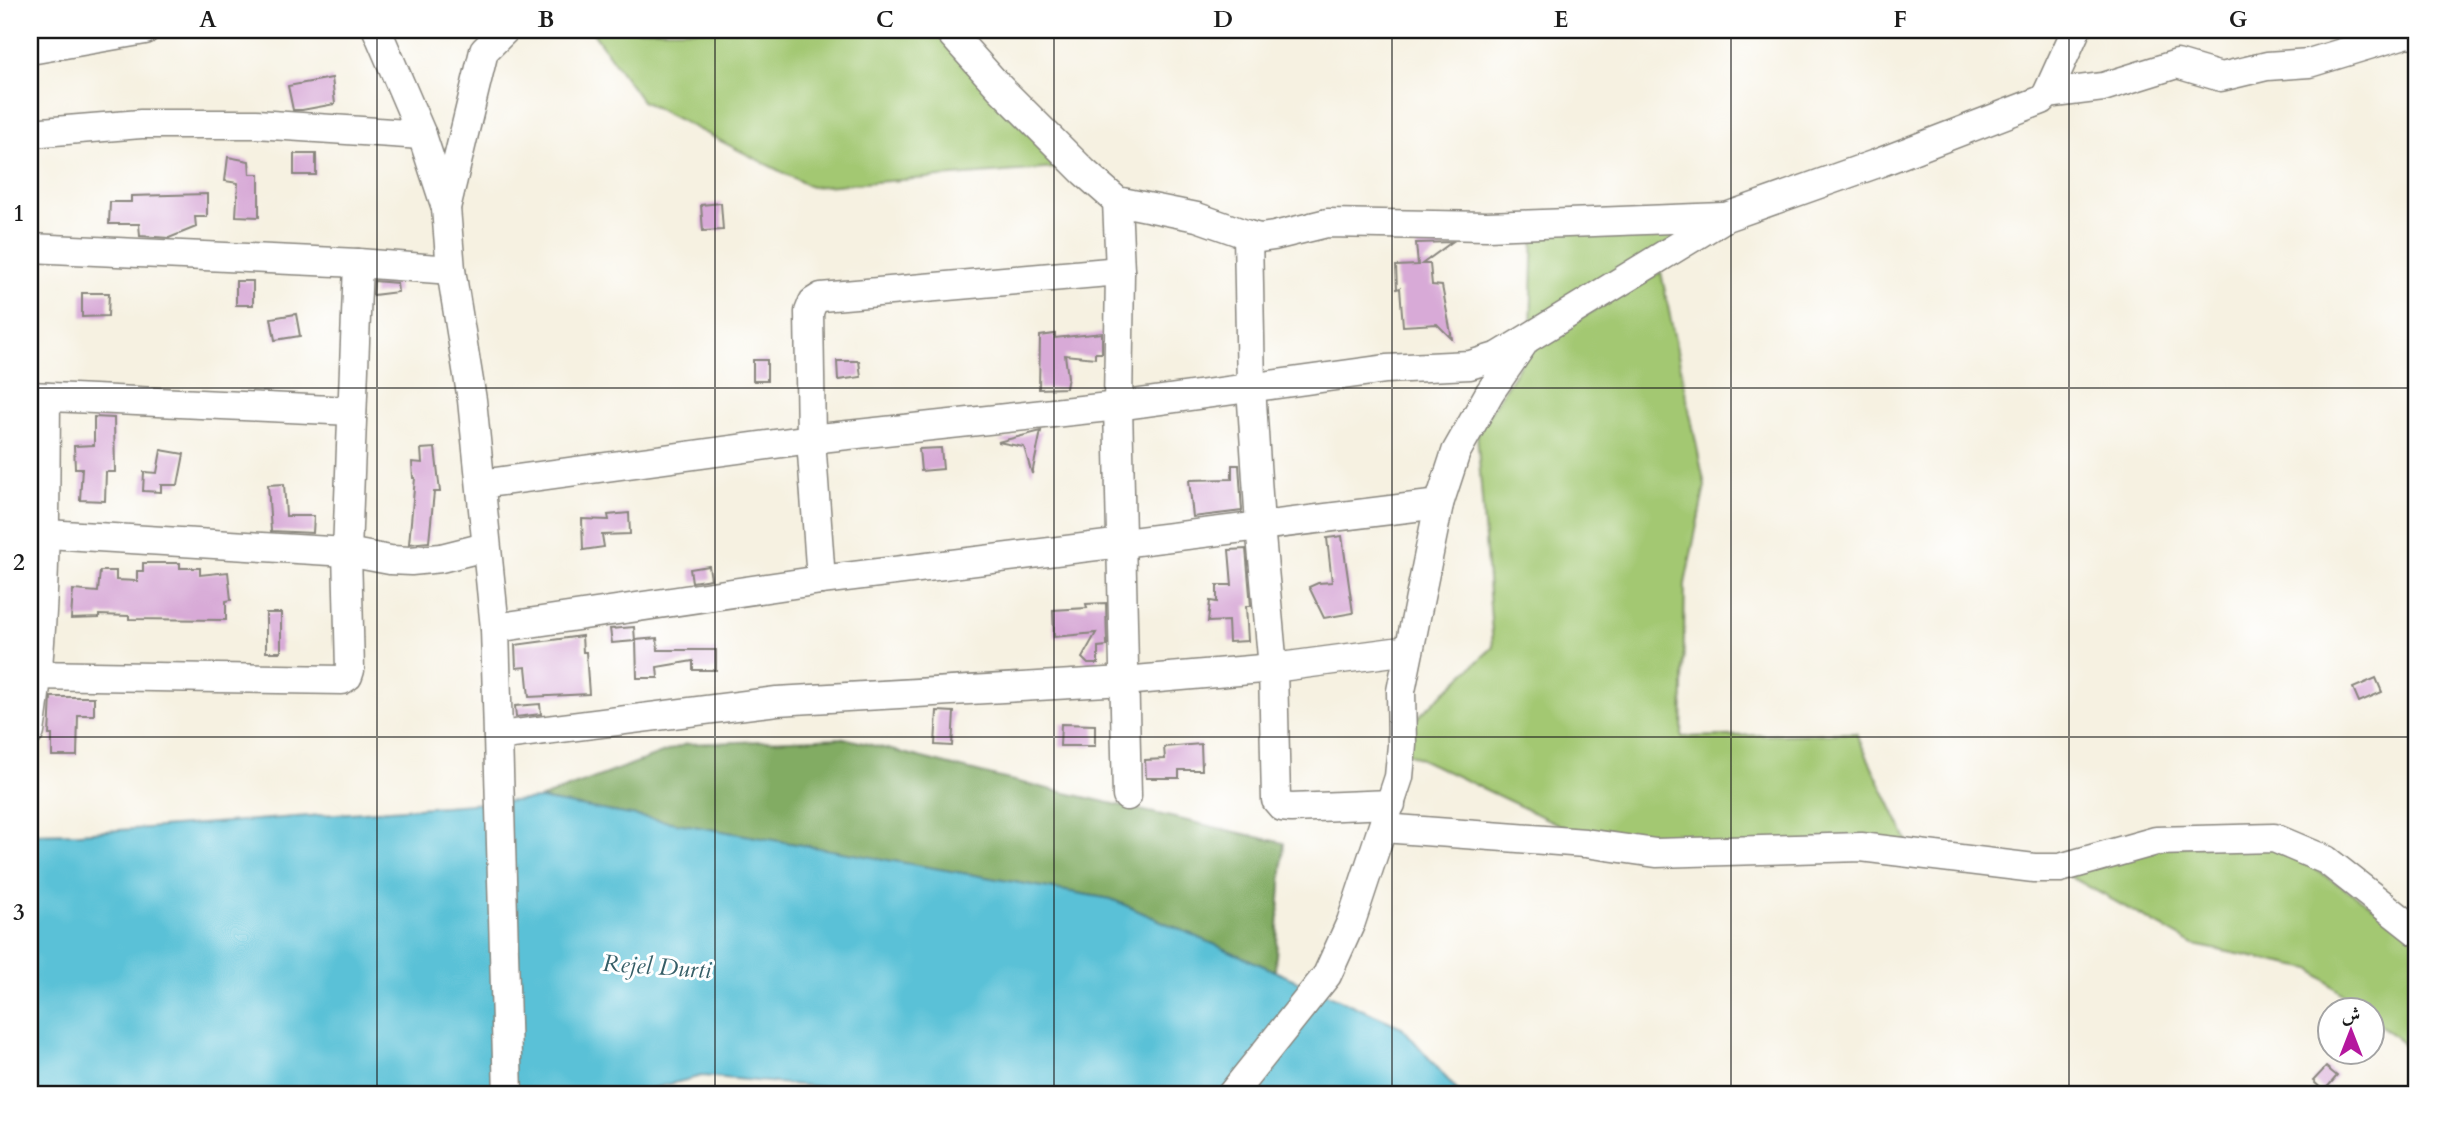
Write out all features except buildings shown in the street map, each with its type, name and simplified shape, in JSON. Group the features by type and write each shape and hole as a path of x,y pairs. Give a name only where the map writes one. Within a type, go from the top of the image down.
{"street":[{"path":"30,50 145,30"},
{"path":"377,30 422,135 446,208 451,270 472,400 495,628 508,1095"},
{"path":"446,208 484,51 505,30"},
{"path":"484,51 514,30"},
{"path":"948,30 999,88 1117,201 1196,217 1248,236 1275,236 1326,223 1487,226 1726,216"},
{"path":"481,484 811,439 1118,406 1386,369 1470,365 1499,356 1726,216 1881,162 2042,100 2076,30"},
{"path":"2047,94 2103,88 2177,64 2221,78 2267,66 2309,64 2407,33 2416,34"},
{"path":"30,133 141,124 243,124 422,135"},
{"path":"1117,201 1120,271 1118,406 1127,796"},
{"path":"1248,236 1251,387 1273,668 1276,800 1282,807 1387,816 1656,853 1861,847 2034,868 2060,868 2156,841 2274,838 2326,860 2416,931"},
{"path":"30,248 358,263 451,270"},
{"path":"34,675 342,680 348,676 347,552 358,263"},
{"path":"821,580 811,439 809,312 813,302 821,297 1120,271"},
{"path":"1231,1095 1326,975 1351,922 1399,777 1402,745 1401,691 1439,504 1457,452 1490,392 1527,339"},
{"path":"30,732 34,675 38,397 352,411"},
{"path":"495,628 821,580 1439,504"},
{"path":"37,533 347,552 411,561 441,558 485,547"},
{"path":"498,736 777,701 1124,681 1273,668 1409,650"}],"green space":[{"path":"591,30 939,30 1070,167 811,187 642,101"},
{"path":"1699,225 1531,328 1534,229"},
{"path":"1661,272 1705,486 1685,584 1682,737 1856,733 1909,844 1672,847 1583,836 1389,744 1493,647 1477,433 1531,347"},
{"path":"844,738 1001,778 1284,843 1275,971 1111,899 539,799 686,744"},
{"path":"2274,843 2416,934 2416,1054 2386,1030 2386,996 2345,996 2311,969 2194,945 2064,873 2155,847"}],"water":[{"name":"Rejel Durti","path":"539,799 1111,899 1402,1027 1461,1095 906,1095 702,1076 626,1095 30,1095 30,834 79,833"}]}
